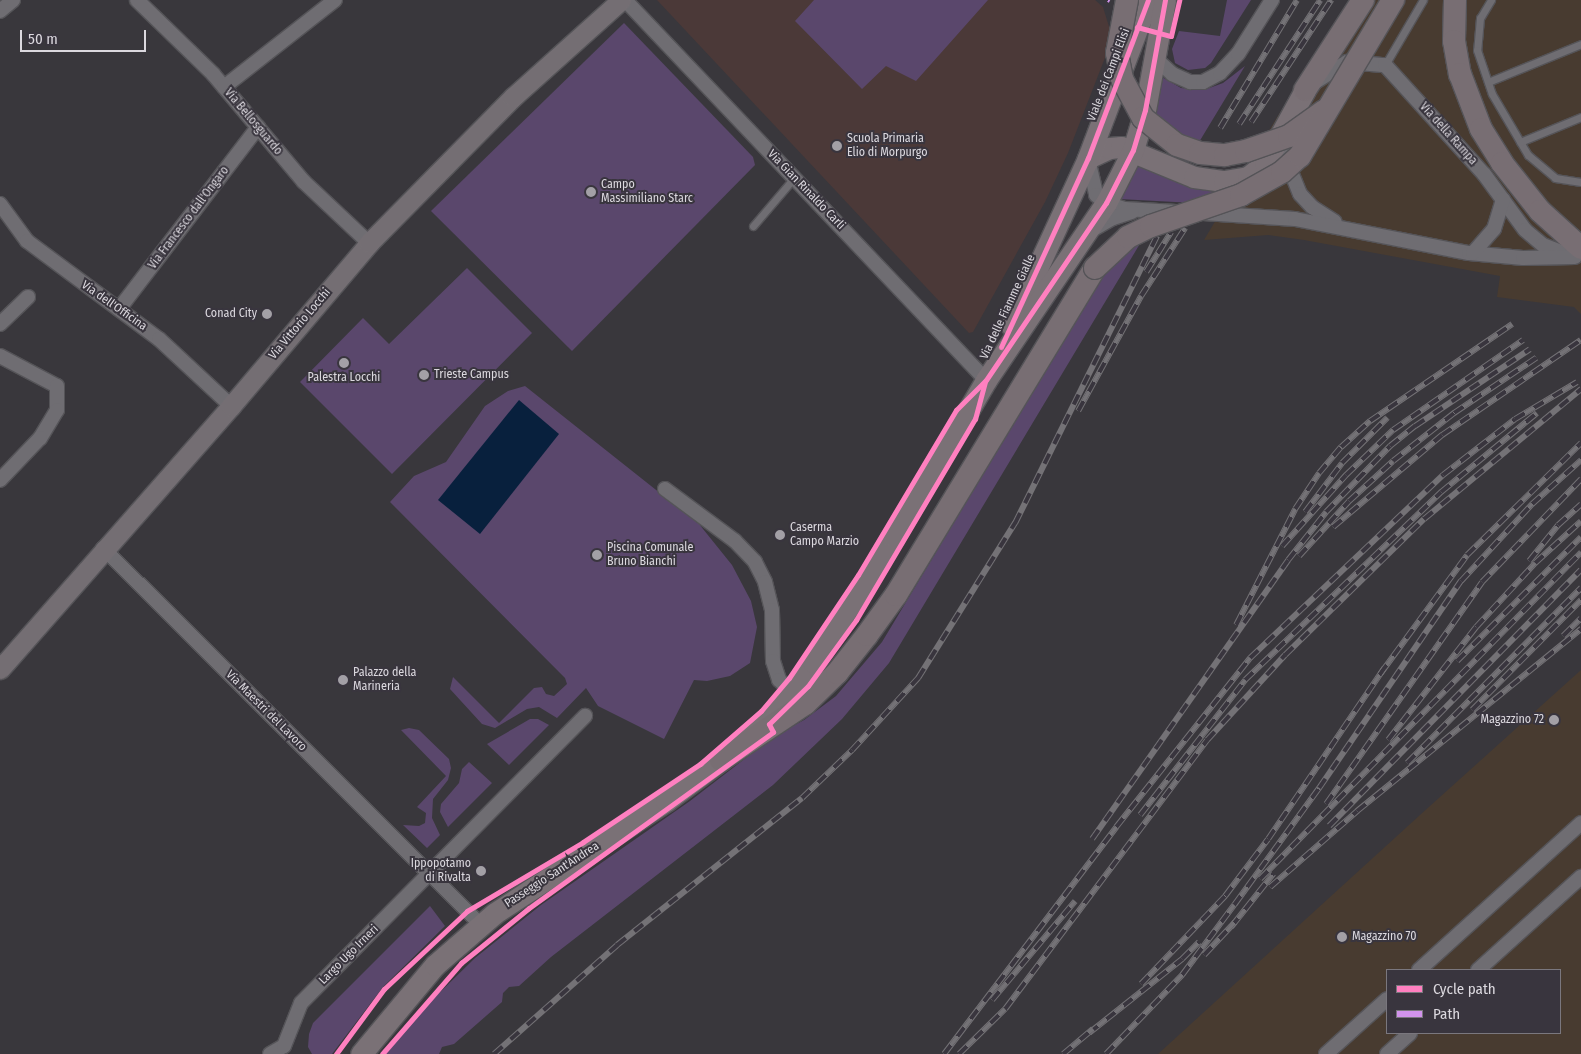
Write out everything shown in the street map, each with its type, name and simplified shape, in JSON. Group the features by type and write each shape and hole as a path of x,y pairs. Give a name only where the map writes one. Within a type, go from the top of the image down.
{"highway":[{"path":"721,760 805,704 837,673 867,635 896,595 1095,268 1128,237 1151,226 1241,195 1282,172 1300,156 1333,104 1393,0"},
{"path":"1455,0 1454,41 1460,74 1481,129 1502,163 1579,254"},
{"path":"1144,1 1117,53 1122,78 1142,118 1177,145 1200,153 1226,155 1268,145 1309,125 1333,104"},
{"path":"1305,90 1359,7"}],"main road":[{"name":"Via Vittorio Locchi","path":"0,668 103,548 231,406 369,243 513,97 621,0"},
{"path":"1133,150 1154,58 1144,1"},
{"name":"Viale dei Campi Elisi","path":"1088,158 1144,1"},
{"path":"1088,158 1108,148 1133,150 1186,175 1232,181 1257,172 1283,131 1305,90"},
{"name":"Via delle Fiamme Gialle","path":"721,760 755,730 791,691 889,544 986,380 1086,235 1106,203 1133,150"},
{"name":"Via delle Fiamme Gialle","path":"986,380 1088,158"},
{"name":"Passeggio Sant'Andrea","path":"361,1054 435,965 481,925 520,894 666,801 721,760"}],"street":[{"path":"0,11 13,0"},
{"name":"Via Bellosguardo","path":"137,0 224,86 304,182 369,243"},
{"path":"224,86 335,0"},
{"name":"Via Gian Rinaldo Carli","path":"625,0 986,380"},
{"path":"1154,58 1172,74 1190,82 1203,82 1220,73 1238,54 1272,0"},
{"path":"1305,90 1347,62 1385,65"},
{"name":"Via della Rampa","path":"1385,65 1502,199 1525,230 1543,245 1579,254"},
{"name":"Via Francesco dall'Ongaro","path":"119,309 258,127"},
{"path":"1283,131 1283,152 1300,194 1326,218 1346,227"},
{"path":"1088,158 1096,195 1106,203 1140,211 1265,216 1346,227 1473,253 1523,258 1579,254"},
{"path":"1473,253 1494,230 1502,199"},
{"name":"Via dell'Officina","path":"0,204 27,241 159,339 231,406"},
{"path":"1086,235 1113,218 1140,211"},
{"path":"0,324 28,297"},
{"path":"0,356 57,386 57,410 40,438 0,480"},
{"path":"665,489 735,541 755,562 765,582 772,610 773,661 779,680 791,691"},
{"name":"Via Maestri del Lavoro","path":"103,548 430,873"},
{"name":"Largo Ugo Irneri","path":"270,1054 288,1050 301,1003 585,716"},
{"path":"1419,969 1581,823"},
{"path":"430,873 481,925"},
{"path":"1479,969 1581,877"},
{"path":"1326,1054 1386,1000"},
{"path":"1387,1054 1409,1034"}],"lane":[{"path":"1385,65 1422,0"},
{"path":"1498,0 1490,2 1480,18 1477,50 1488,82 1528,155 1554,178 1581,182"},
{"path":"1488,82 1581,44"},
{"path":"1520,142 1581,117"},
{"path":"753,226 794,178"}],"shaded area":[{"path":"657,0 1095,0 1103,7 1110,30 1108,50 1068,153 1045,202 973,332 969,333"},
{"path":"814,0 988,0 916,81 886,66 862,89 795,21"},
{"path":"1227,0 1251,0 1211,63 1205,68 1188,70 1175,63 1172,49 1179,31 1220,36"},
{"path":"1353,0 1581,0 1581,314 1574,307 1497,297 1500,276 1268,235 1204,240 1277,117"},
{"name":"Campo Massimiliano Starc","path":"624,23 753,157 755,165 572,351 431,211"},
{"path":"1245,66 1187,162 1174,155 1152,110 1160,76 1181,88 1204,90 1223,83"},
{"path":"1136,162 1190,187 1217,192 1194,203 1119,199"},
{"path":"1141,242 889,663 842,719 773,785 551,957 519,986 509,987 503,993 502,1002 454,1044 442,1047 439,1054 386,1054 428,1004 475,958 541,905 690,801 773,737 804,720 836,696 882,642 1102,276 1119,255"},
{"name":"Trieste Campus","path":"467,268 532,333 392,474 300,382 363,318 389,344"},
{"name":"Piscina Comunale Bruno Bianchi","path":"525,386 699,524 732,565 751,601 757,627 750,663 730,676 707,681 694,680 664,739 598,706 586,688 557,718 539,707 527,709 495,728 482,724 450,689 453,677 499,723 534,688 542,687 546,694 554,696 567,684 565,678 390,502 414,476 446,462 485,406 508,391"},
{"path":"1581,670 1581,1054 1158,1054 1420,815"},
{"path":"530,719 538,719 549,725 509,765 487,744"},
{"path":"409,728 419,730 449,759 451,768 448,780 433,799 432,818 440,835 427,848 403,825 419,826 425,823 426,813 417,807 446,776 401,730"},
{"path":"469,762 492,783 448,827 440,812 441,804 459,783 462,769"},
{"path":"430,906 445,926 383,987 332,1054 312,1054 308,1047 309,1034 313,1023"}],"water":[{"path":"519,400 559,434 480,534 438,500"}],"railway":[{"path":"1220,128 1297,0"},
{"path":"1239,124 1320,0"},
{"path":"1251,122 1331,0"},
{"path":"1078,411 1141,296 1185,228"},
{"path":"1146,272 1171,232"},
{"path":"494,1054 617,945 802,798 852,750 918,678 1015,523 1157,236"},
{"path":"1236,625 1295,509 1319,473 1341,447 1370,421 1512,324"},
{"path":"1282,546 1346,475 1393,430 1523,340"},
{"path":"1333,527 1442,435 1581,340"},
{"path":"1092,839 1288,560 1326,512 1390,446 1415,426 1530,349"},
{"path":"1299,556 1349,501 1393,461 1454,413 1536,358"},
{"path":"944,1054 1116,827 1250,658 1443,475 1515,419 1577,382"},
{"path":"959,1054 1005,1009 1207,740 1285,655 1424,519 1581,389"},
{"path":"1140,815 1245,680 1441,492 1537,413"},
{"path":"1305,512 1342,463 1387,418"},
{"path":"1380,674 1467,555 1581,443"},
{"path":"1106,1054 1182,975 1319,788 1461,581 1532,504 1581,460"},
{"path":"1326,804 1482,582 1581,479"},
{"path":"1529,561 1558,525 1581,504"},
{"path":"1388,740 1476,627 1535,563 1581,521"},
{"path":"1457,661 1581,537"},
{"path":"1260,879 1581,552"},
{"path":"1329,826 1581,570"},
{"path":"1407,763 1581,588"},
{"path":"1472,710 1581,600"},
{"path":"1563,636 1581,618"},
{"path":"1270,887 1357,811 1581,629"},
{"path":"1141,984 1225,896 1268,839 1384,668"},
{"path":"1231,927 1273,874"},
{"path":"992,1000 1075,901"},
{"path":"1204,955 1235,922"},
{"path":"1089,1033 1182,959 1199,942"},
{"path":"1063,1054 1093,1029"}],"cycle path":[{"path":"1001,347 1088,158 1148,0"},
{"path":"336,1054 384,989 467,911 583,842 700,764 761,711 789,678 858,575 956,410 986,380 1106,203 1133,150 1145,110 1165,0"},
{"path":"1137,27 1171,36 1179,0"},
{"path":"382,1054 461,963 529,908 773,732 769,724 808,686 856,620 975,419 985,381"}],"place":[{"name":"Scuola Primaria Elio di Morpurgo","path":"837,146"},
{"name":"Campo Massimiliano Starc","path":"591,192"},
{"name":"Conad City","path":"267,314"},
{"name":"Palestra Locchi","path":"344,363"},
{"name":"Trieste Campus","path":"424,375"},
{"name":"Caserma Campo Marzio","path":"780,535"},
{"name":"Piscina Comunale Bruno Bianchi","path":"597,555"},
{"name":"Palazzo della Marineria","path":"343,680"},
{"name":"Magazzino 72","path":"1554,720"},
{"name":"Ippopotamo di Rivalta","path":"481,871"},
{"name":"Magazzino 70","path":"1342,937"}]}
